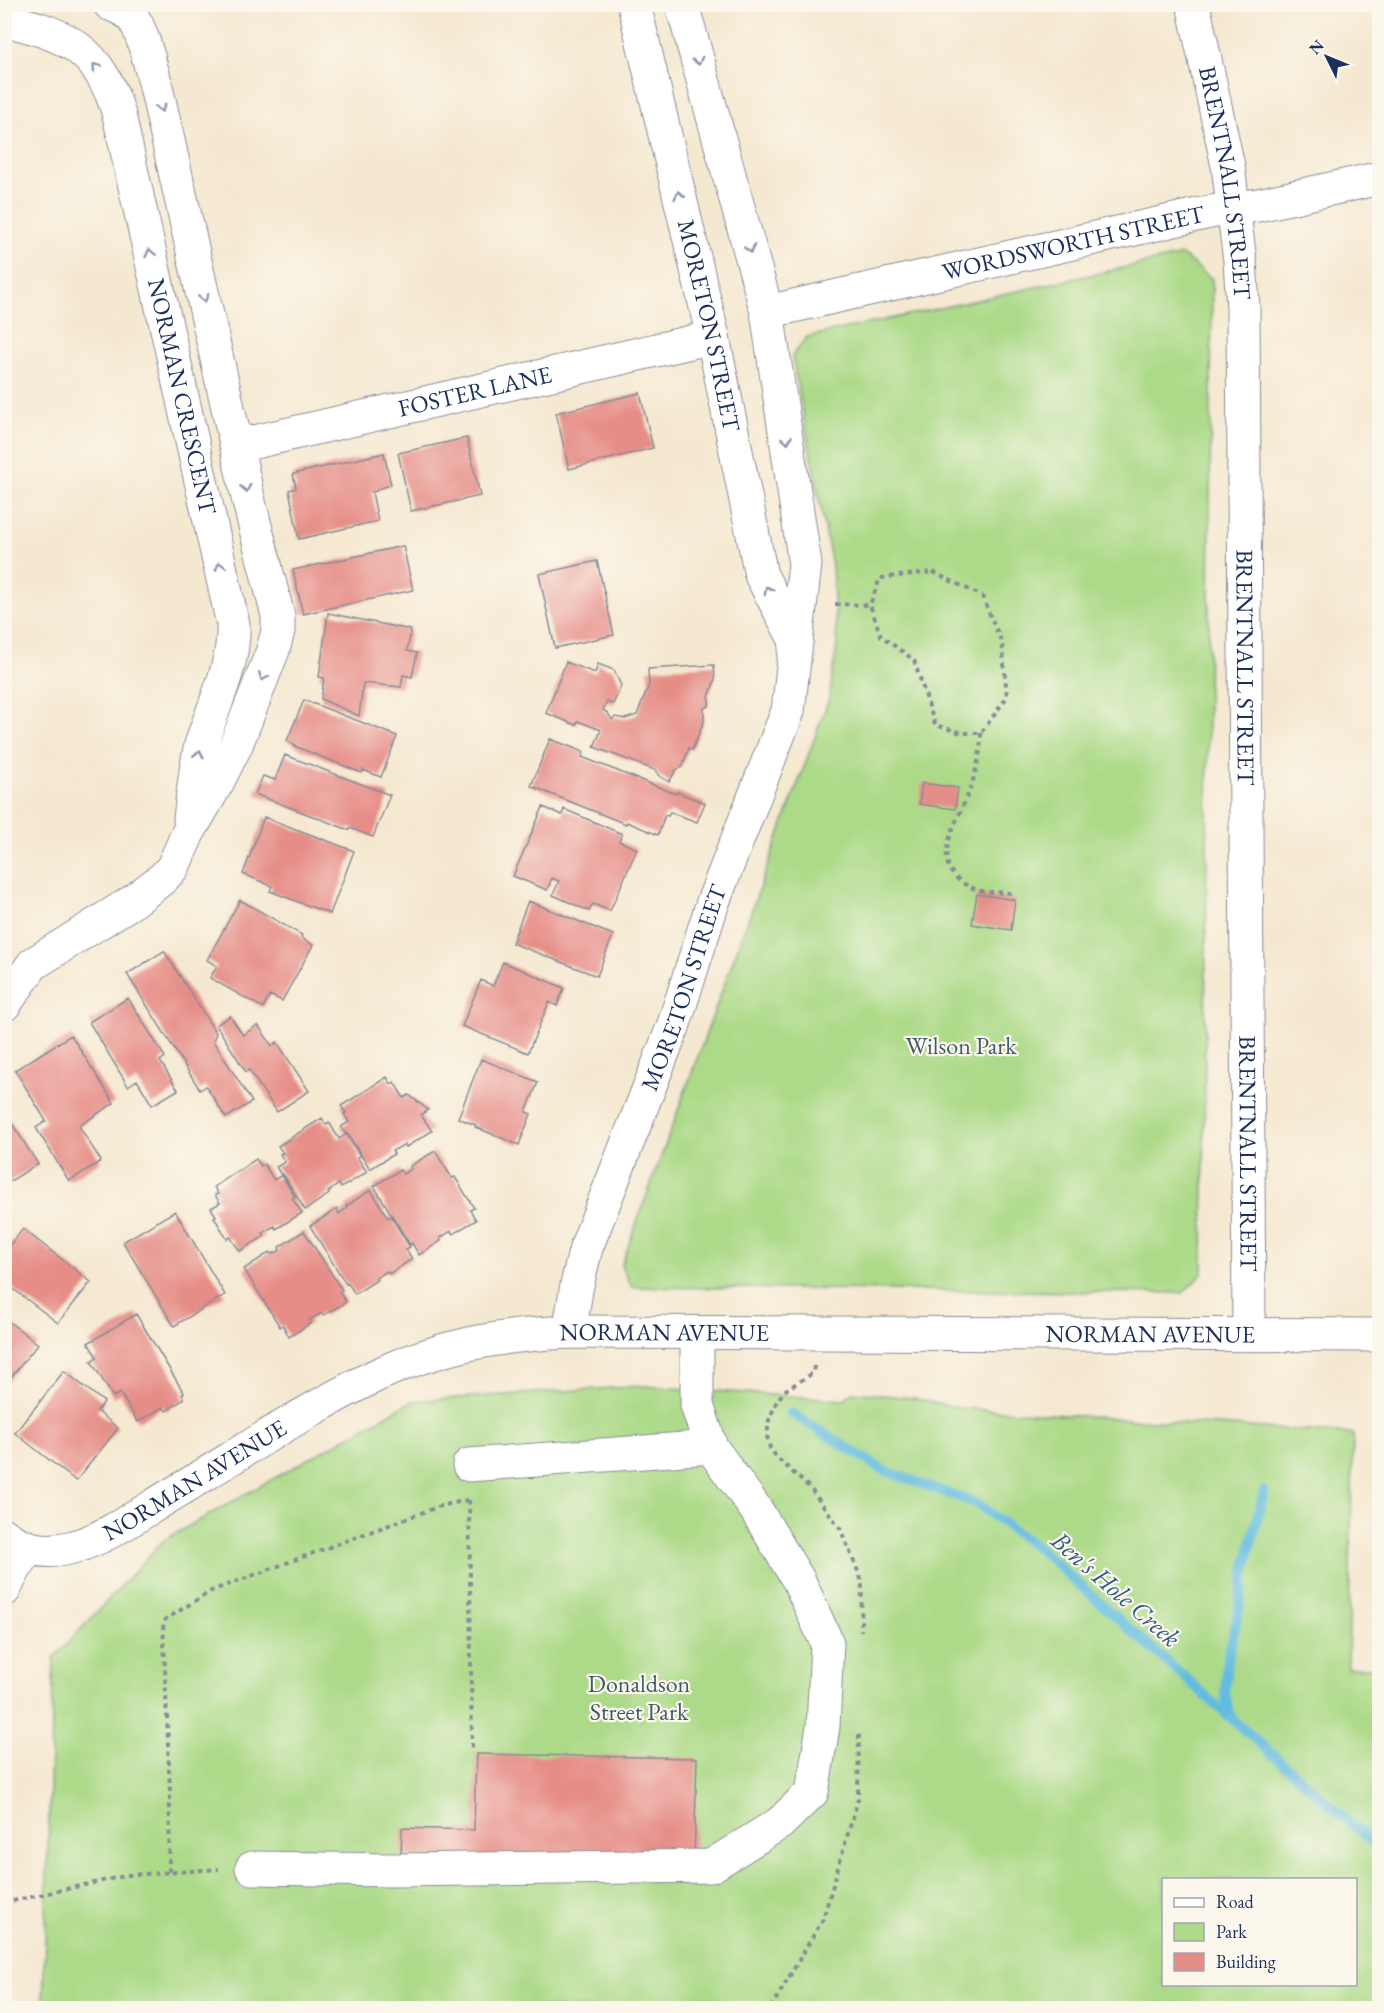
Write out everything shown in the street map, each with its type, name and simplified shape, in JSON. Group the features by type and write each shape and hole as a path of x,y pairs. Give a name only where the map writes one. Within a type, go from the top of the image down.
{"street":[{"name":"NORMAN CRESCENT","path":"4,1005 14,995 19,966 135,900 157,883 172,867 236,745 273,650 278,631 278,616 249,501 155,82 147,53 132,17 110,4"},
{"name":"MORETON STREET","path":"634,4 713,337 761,575 796,641"},
{"name":"MORETON STREET","path":"569,1332 586,1248 673,1027 713,902 788,711 805,564 767,312 682,4"},
{"name":"BRENTNALL STREET","path":"1193,4 1221,125 1234,208 1243,307 1248,1334"},
{"name":"NORMAN CRESCENT","path":"4,20 43,29 65,38 80,49 105,79 120,115 234,634 230,658 198,758 188,833"},
{"name":"WORDSWORTH STREET","path":"767,312 1234,208 1279,201 1380,178"},
{"name":"FOSTER LANE","path":"237,446 713,337"},
{"name":"NORMAN AVENUE","path":"16,1542 47,1551 72,1548 105,1534 314,1409 374,1377 444,1349 478,1341 525,1334 569,1332 1380,1335"},
{"path":"252,1868 394,1870 711,1866 780,1823 812,1792 823,1727 827,1643 799,1581 755,1508 711,1447 697,1405 697,1334"},
{"path":"469,1465 711,1447"},
{"path":"4,1590 14,1570 16,1542"}],"path":[{"path":"981,733 962,733 934,725 914,660 881,636 870,605 880,578 933,572 982,596 1002,642 1007,697 981,733 981,749 969,792 951,828 945,859 950,870 961,881 976,890 1012,893"},
{"path":"469,1465 472,1751"},
{"path":"170,1872 170,1792 163,1621 211,1591 440,1506 469,1500"},
{"path":"4,1903 129,1875 252,1868"}],"green space":[{"name":"Wilson Park","path":"1182,255 1212,279 1203,1273 1183,1293 632,1287 621,1266 829,699 837,646 832,566 792,356 807,337"},
{"name":"Donaldson Street Park","path":"643,1386 844,1400 852,1392 913,1398 959,1408 1353,1434 1348,1668 1379,1668 1379,2008 43,2008 54,1658 164,1540 412,1401"}],"building":[{"path":"640,393 653,448 569,469 556,413"},
{"path":"467,438 480,496 411,511 398,453"},
{"path":"384,453 391,485 372,492 378,521 299,539 289,490 296,488 293,474"},
{"path":"403,546 413,590 303,614 293,570"},
{"path":"597,561 614,635 555,648 539,574"},
{"path":"328,613 411,630 407,651 417,653 412,677 403,675 401,687 363,683 359,716 321,699 324,678 319,677"},
{"path":"566,662 595,673 598,664 614,670 621,686 613,704 607,702 603,710 612,720 615,717 625,719 637,715 649,685 648,669 714,665 715,680 709,697 709,706 704,708 704,721 692,750 689,748 682,767 676,770 669,782 659,776 655,770 594,747 601,730 578,721 576,725 546,713"},
{"path":"304,700 397,736 381,777 363,770 362,773 294,746 287,741"},
{"path":"550,739 584,752 582,757 705,803 697,822 670,812 668,816 665,815 658,835 531,786"},
{"path":"285,755 390,795 373,837 255,794 263,776 275,780"},
{"path":"922,783 958,788 955,809 919,804"},
{"path":"543,807 562,815 564,809 622,834 619,841 637,849 610,911 593,904 589,911 553,895 559,881 552,878 547,890 513,876"},
{"path":"264,817 354,851 330,914 270,891 272,886 243,874"},
{"path":"977,894 1015,900 1011,930 972,924"},
{"path":"240,900 302,935 301,938 313,945 282,1001 270,995 263,1008 210,978 217,966 207,960"},
{"path":"528,901 613,935 597,976 512,943"},
{"path":"164,951 216,1033 213,1041 252,1102 226,1118 206,1086 200,1090 127,974"},
{"path":"503,962 564,988 557,1006 549,1002 528,1053 462,1026 481,980 493,986"},
{"path":"128,998 165,1057 160,1061 178,1090 152,1105 137,1080 128,1086 89,1022"},
{"path":"230,1016 243,1035 258,1025 272,1046 277,1042 309,1091 277,1112 249,1070 246,1072 216,1025"},
{"path":"71,1035 114,1103 79,1126 101,1161 69,1181 36,1128 46,1121 15,1070"},
{"path":"481,1059 538,1082 526,1112 531,1114 519,1145 458,1118"},
{"path":"387,1077 391,1084 394,1082 404,1098 409,1095 428,1110 421,1115 432,1131 406,1147 405,1144 392,1151 394,1154 370,1169 341,1127 349,1122 341,1106"},
{"path":"4,1111 38,1164 4,1185"},
{"path":"322,1118 326,1125 329,1122 339,1139 347,1134 360,1156 357,1157 367,1172 341,1188 339,1184 328,1192 329,1194 305,1210 283,1174 281,1175 276,1167 285,1162 278,1146"},
{"path":"435,1151 452,1178 455,1177 474,1208 470,1210 476,1220 453,1234 451,1231 440,1238 441,1241 419,1255 412,1243 410,1245 374,1186 400,1170 403,1174 411,1169 410,1166"},
{"path":"256,1159 261,1166 264,1164 274,1180 282,1175 295,1197 292,1198 302,1213 276,1229 275,1226 269,1229 263,1233 265,1236 240,1251 230,1237 227,1239 214,1217 216,1216 211,1208 220,1203 215,1195 218,1194 214,1187"},
{"path":"371,1190 388,1218 391,1216 410,1247 406,1249 412,1259 389,1274 387,1271 355,1294 348,1283 346,1284 310,1226 337,1209 339,1214 347,1208 346,1206"},
{"path":"175,1211 225,1295 174,1326 123,1242"},
{"path":"23,1229 91,1282 58,1323 12,1288 10,1291 4,1287 4,1270 8,1265 4,1262 4,1252"},
{"path":"304,1231 342,1290 339,1292 346,1302 324,1315 322,1313 309,1320 311,1323 289,1337 283,1325 280,1327 244,1269 270,1252 272,1254 277,1252 280,1250 279,1247"},
{"path":"136,1314 184,1393 182,1395 184,1399 166,1411 163,1407 138,1422 120,1393 113,1397 91,1361 97,1357 88,1343"},
{"path":"4,1318 38,1344 4,1386"},
{"path":"64,1371 104,1402 97,1411 118,1428 76,1481 15,1433"},
{"path":"476,1754 697,1758 694,1861 401,1856 402,1828 474,1830"}],"waterway":[{"name":"Ben's Hole Creek","path":"791,1413 885,1471 976,1503 1040,1550 1380,1849"},
{"path":"1231,1716 1225,1694 1227,1661 1264,1491"}]}
